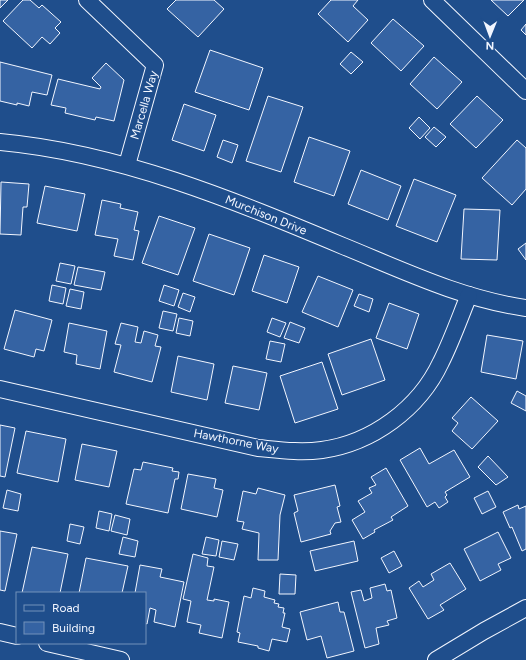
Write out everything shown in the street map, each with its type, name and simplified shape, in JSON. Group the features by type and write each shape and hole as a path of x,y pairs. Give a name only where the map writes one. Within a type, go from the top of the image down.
{"street":[{"name":"Marcella Way","path":"87,0 155,65 127,166"},
{"path":"432,0 526,91"},
{"name":"Murchison Drive","path":"0,142 74,153 127,166 246,206 422,279 469,295 514,307 526,308"},
{"name":"Hawthorne Way","path":"0,389 258,448 290,452 321,450 354,443 384,427 407,409 426,387 441,363 469,295"},
{"path":"436,660 526,608"},
{"path":"0,632 16,636"},
{"path":"51,644 121,660"}],"building":[{"path":"0,0 8,0 0,8"},
{"path":"23,0 30,0 39,8 42,5 61,22 55,28 60,33 50,44 42,37 32,48 3,21"},
{"path":"176,0 214,0 224,9 198,37 167,9"},
{"path":"331,0 358,0 353,6 368,20 348,42 318,14"},
{"path":"491,0 524,0 508,16"},
{"path":"393,19 424,46 401,71 371,43"},
{"path":"526,24 526,35 521,30"},
{"path":"210,50 263,68 249,110 195,92"},
{"path":"351,52 363,62 351,74 340,64"},
{"path":"434,57 462,82 437,109 410,84"},
{"path":"0,62 52,75 47,95 32,92 29,106 0,101"},
{"path":"106,63 124,80 114,121 96,117 95,120 65,113 66,108 51,105 58,79 100,89 101,87 92,78"},
{"path":"268,96 303,107 281,172 246,161"},
{"path":"477,96 503,120 476,148 450,124"},
{"path":"184,104 216,115 204,151 172,140"},
{"path":"419,117 430,128 420,139 409,128"},
{"path":"434,127 446,137 436,147 425,137"},
{"path":"309,137 350,151 334,196 294,182"},
{"path":"223,140 238,145 232,163 217,157"},
{"path":"517,140 526,148 526,189 512,205 482,178"},
{"path":"361,170 401,186 388,220 348,204"},
{"path":"414,179 456,195 437,242 396,226"},
{"path":"1,182 29,184 27,207 23,207 21,235 0,234"},
{"path":"45,186 85,194 77,231 37,223"},
{"path":"102,200 121,204 120,208 138,212 134,230 139,231 133,260 114,256 118,239 95,235"},
{"path":"464,209 500,210 497,260 461,259"},
{"path":"159,216 195,228 178,275 142,263"},
{"path":"209,234 250,248 234,295 193,281"},
{"path":"526,243 526,260 518,249"},
{"path":"264,255 299,267 287,303 252,291"},
{"path":"60,263 75,266 71,284 56,281"},
{"path":"78,267 105,272 101,290 74,285"},
{"path":"318,276 353,290 338,327 302,312"},
{"path":"52,285 66,288 63,304 49,301"},
{"path":"164,285 179,290 174,306 159,301"},
{"path":"70,289 84,292 81,309 66,306"},
{"path":"183,293 195,297 190,312 178,307"},
{"path":"359,294 373,299 369,312 354,306"},
{"path":"389,303 419,314 407,349 376,338"},
{"path":"15,310 52,320 44,351 36,349 34,357 4,349"},
{"path":"163,311 177,314 173,331 159,328"},
{"path":"179,318 193,321 190,336 176,333"},
{"path":"272,318 286,323 280,337 267,332"},
{"path":"290,322 305,328 299,343 284,338"},
{"path":"69,323 107,331 100,369 76,364 77,355 64,352"},
{"path":"121,323 138,327 135,342 141,343 144,331 158,335 155,346 161,347 152,382 114,372 121,345 115,344"},
{"path":"487,335 523,341 516,379 481,372"},
{"path":"371,339 385,380 342,395 328,354"},
{"path":"270,341 285,344 281,362 266,359"},
{"path":"178,356 214,364 207,400 171,392"},
{"path":"322,362 338,409 295,423 280,376"},
{"path":"233,366 267,373 259,410 225,403"},
{"path":"517,391 526,396 526,411 511,403"},
{"path":"471,397 498,421 472,449 452,431 458,423 452,418"},
{"path":"0,425 15,428 5,477 0,476"},
{"path":"26,431 66,439 58,482 17,473"},
{"path":"82,444 117,451 109,487 75,480"},
{"path":"420,448 429,464 454,450 470,477 445,492 447,495 445,497 448,502 439,508 435,502 427,507 400,460"},
{"path":"488,456 508,477 496,485 478,467"},
{"path":"143,462 173,468 172,471 179,472 178,479 175,479 168,513 126,504 134,469 141,470"},
{"path":"386,468 408,506 391,517 393,520 374,530 375,532 363,539 352,520 365,512 358,501 372,493 369,488 376,485 371,477"},
{"path":"188,474 216,479 214,488 223,490 217,517 181,509"},
{"path":"335,485 340,506 337,507 341,522 335,523 330,531 331,534 301,542 294,513 298,511 294,495"},
{"path":"258,488 285,495 280,515 278,560 258,560 259,533 242,529 244,522 237,521 243,491 256,494"},
{"path":"7,490 21,494 18,511 3,508"},
{"path":"488,491 496,507 482,514 474,498"},
{"path":"518,505 519,509 526,506 526,549 522,551 512,527 510,528 503,512"},
{"path":"99,511 112,514 109,531 96,528"},
{"path":"115,515 130,519 127,535 111,531"},
{"path":"70,524 84,527 80,544 67,541"},
{"path":"0,531 17,534 5,591 0,590"},
{"path":"498,532 511,558 498,564 501,570 480,581 464,549"},
{"path":"123,537 138,541 135,557 119,554"},
{"path":"206,537 219,540 216,556 202,554"},
{"path":"222,541 238,544 234,560 219,557"},
{"path":"354,541 358,561 315,571 310,551"},
{"path":"32,547 68,554 60,592 22,592"},
{"path":"394,551 402,566 389,573 381,558"},
{"path":"193,554 208,558 207,566 214,567 207,600 214,601 214,599 229,602 222,638 199,633 201,625 187,622 191,601 183,599"},
{"path":"86,558 128,566 122,592 79,592"},
{"path":"450,563 466,589 440,605 444,610 428,619 409,588 419,581 423,587 434,580 431,574"},
{"path":"140,565 162,569 160,577 184,582 175,627 154,622 156,610 150,608 146,624 146,592 135,592"},
{"path":"280,574 296,575 295,594 279,594"},
{"path":"385,584 387,591 391,590 397,618 387,621 389,625 376,628 379,644 365,648 351,592 361,590 364,601 372,598 370,588"},
{"path":"253,588 265,591 264,597 275,600 274,603 279,604 278,607 284,608 283,613 285,613 282,627 290,629 287,642 272,639 269,651 258,648 258,646 238,642 240,633 237,632 244,596 251,598"},
{"path":"338,602 340,612 344,612 354,651 327,658 321,636 307,640 300,612"}]}
